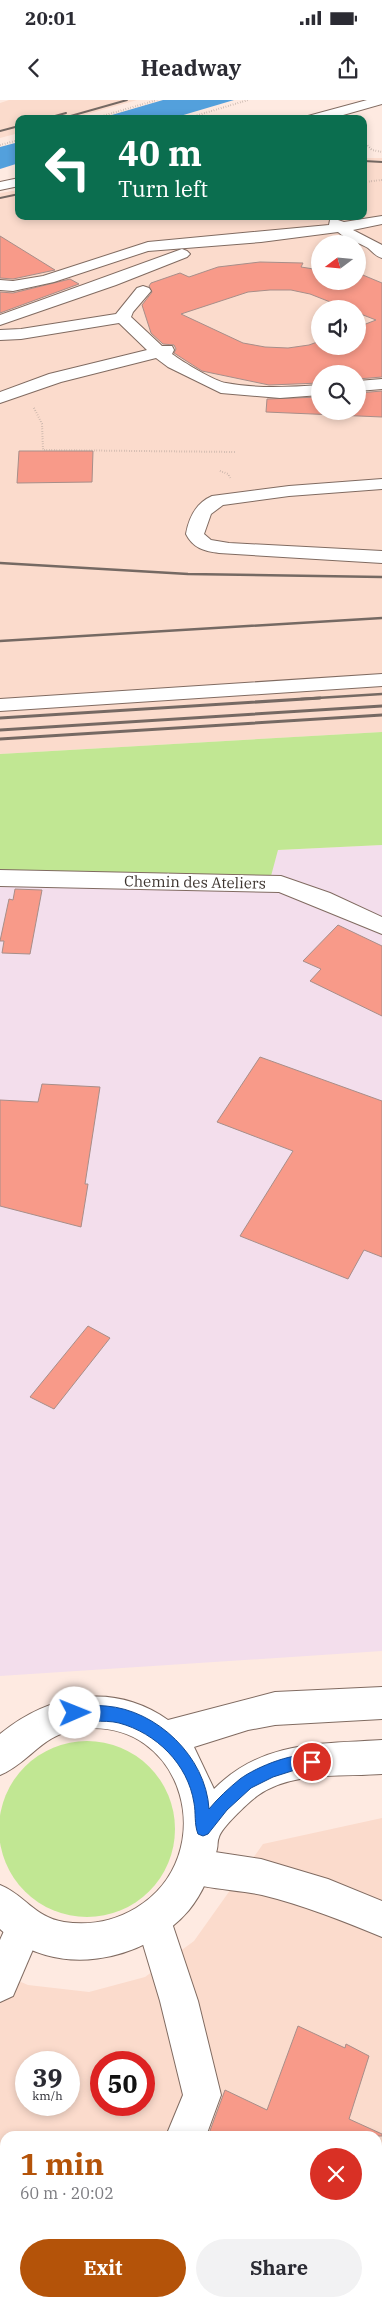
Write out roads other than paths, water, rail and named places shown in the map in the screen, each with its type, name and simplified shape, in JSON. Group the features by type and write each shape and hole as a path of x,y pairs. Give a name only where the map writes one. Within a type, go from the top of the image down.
{"street":[{"path":"333,115 382,100"},
{"path":"0,186 15,183"},
{"path":"0,320 110,282 177,255 249,239 345,222 382,220"},
{"path":"345,222 353,237 375,246 382,253"},
{"path":"0,285 22,287 139,249 181,243 249,239"},
{"path":"123,318 125,311 143,291"},
{"path":"0,335 73,327 123,318"},
{"path":"123,318 162,351 221,388 280,393 311,391"},
{"path":"0,398 62,376 162,351"},
{"path":"366,385 382,384"},
{"path":"382,484 289,491 219,500 209,504 203,511 195,534 198,540 205,544 229,549 382,557"},
{"path":"0,704 382,680"},
{"name":"Chemin des Ateliers","path":"0,878 281,884 322,899 382,926"},
{"path":"164,1737 191,1733 260,1711 292,1707 382,1703"},
{"path":"0,1983 12,1914 55,1939 89,1943 122,1936 154,1920 178,1897 195,1867 203,1828 202,1802 194,1778 181,1756 164,1737 137,1721 107,1713 75,1713 44,1722 5,1747"},
{"path":"203,1828 222,1805 246,1783 270,1770 295,1763 382,1757"},
{"path":"195,1867 261,1877 328,1898 382,1919"},
{"path":"154,1920 179,2001 202,2095 188,2131"}],"water":[{"path":"163,100 234,100 183,115 112,115"},
{"path":"15,143 15,164 0,169 0,147"}],"railway":[{"path":"74,115 127,100"},
{"path":"59,115 66,113"},
{"path":"0,131 15,127"},
{"path":"367,161 382,162"},
{"path":"0,198 15,195"},
{"path":"0,563 188,574 382,577"},
{"path":"0,641 382,618"},
{"path":"301,699 382,694"},
{"path":"0,718 320,698"},
{"path":"0,730 382,706"},
{"path":"0,739 382,715"}]}
